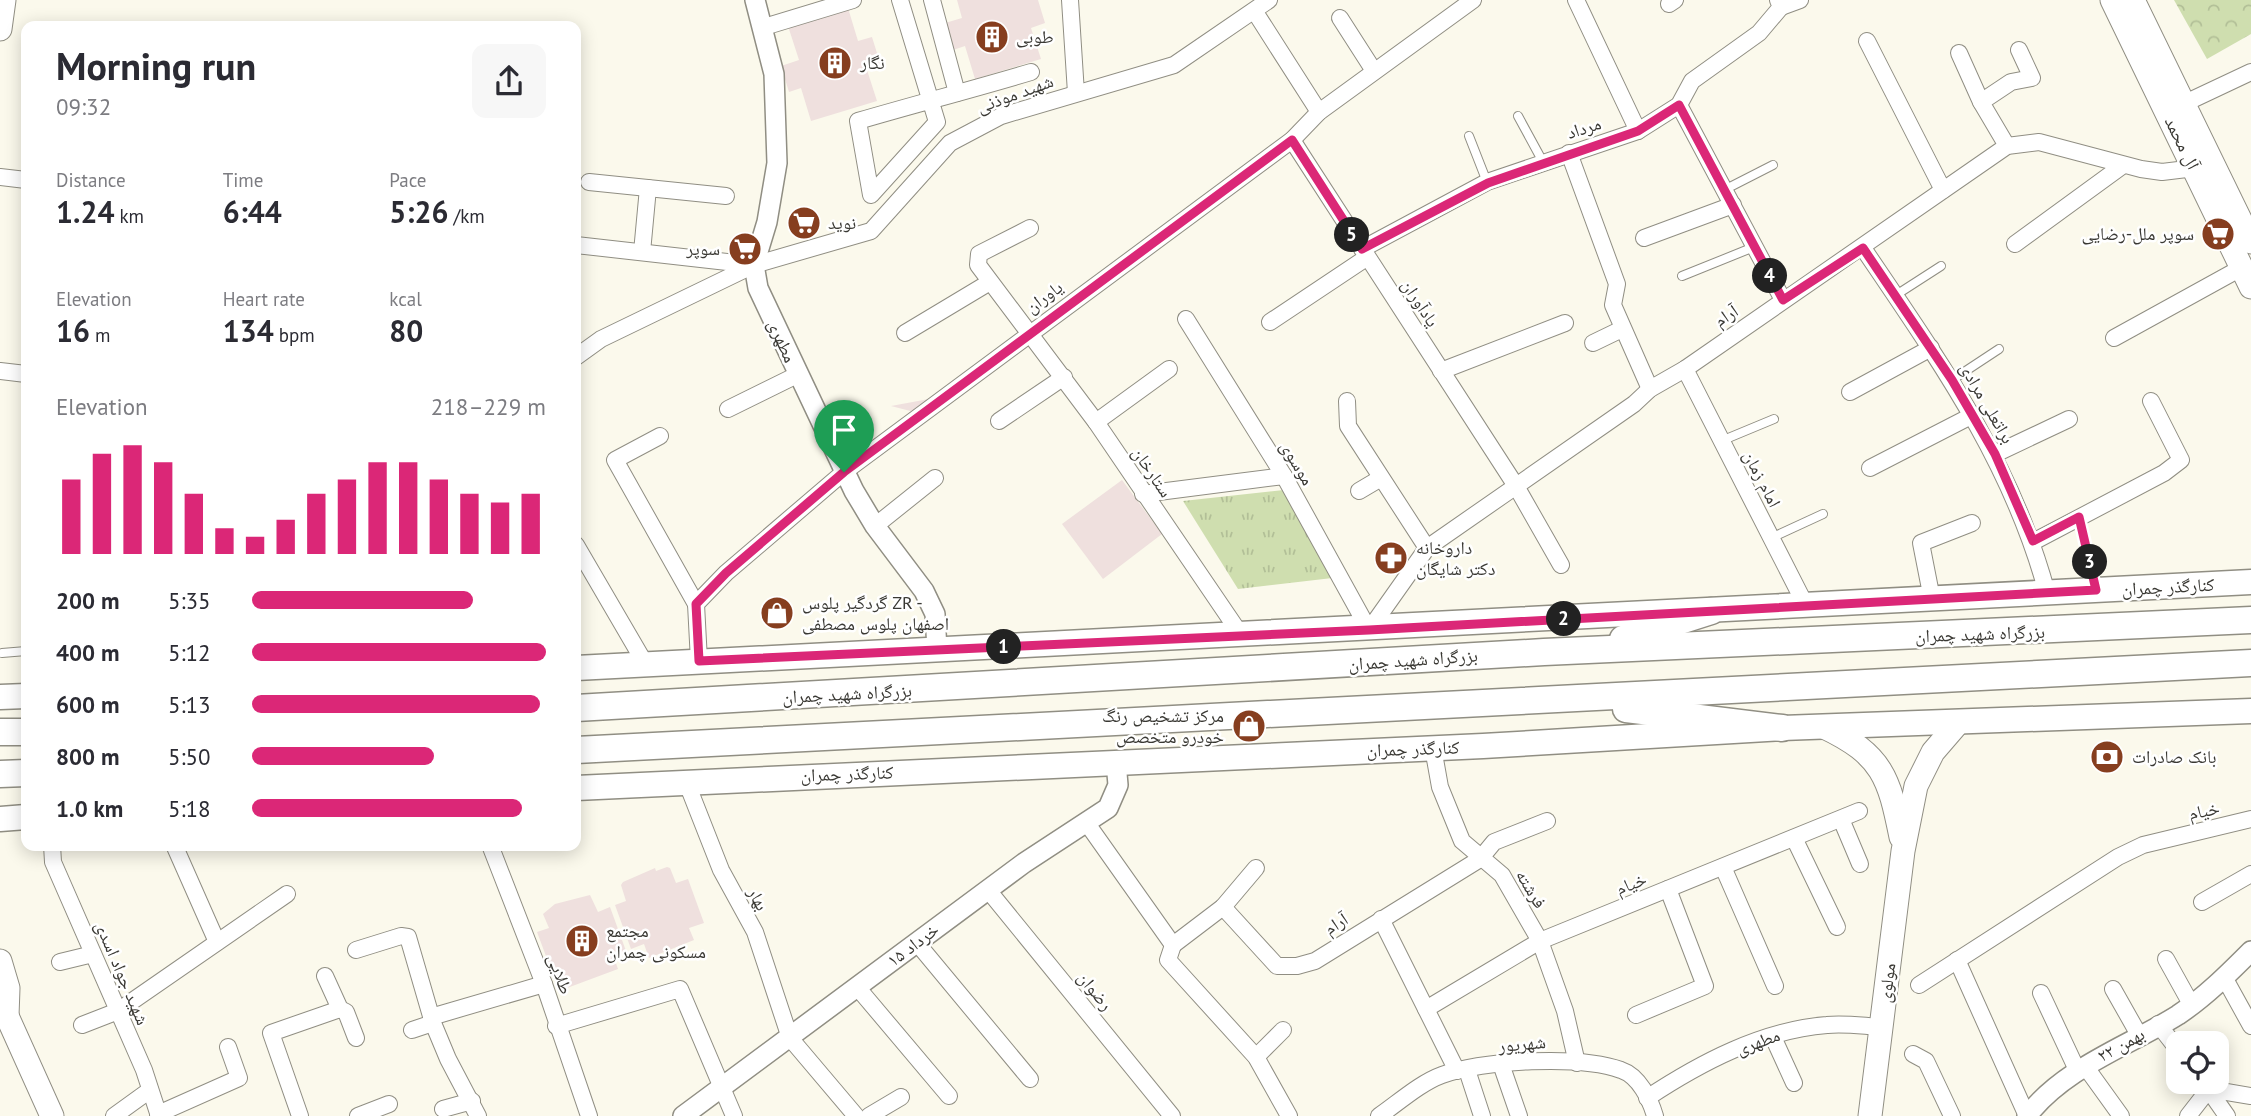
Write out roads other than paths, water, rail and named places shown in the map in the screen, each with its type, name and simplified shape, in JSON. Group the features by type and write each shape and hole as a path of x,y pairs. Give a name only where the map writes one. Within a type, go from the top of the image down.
{"highway":[{"path":"1590,650 1711,611"},
{"name":"بزرگراه شهید چمران","path":"581,708 1590,650 2251,620"},
{"path":"581,750 2251,663"},
{"path":"1547,701 1782,728"},
{"path":"0,732 21,732"}],"main road":[{"path":"0,29 4,0"},
{"name":"آل محمد","path":"2112,0 2246,277"},
{"name":"آل محمد","path":"2133,0 2251,242"},
{"name":"کنارگذر چمران","path":"581,668 1369,630 2251,582"},
{"name":"کنارگذر چمران","path":"581,788 1433,748 1782,728 2251,711"},
{"name":"مولوی","path":"1870,1116 1903,851 1916,786 1933,752 1958,723"},
{"name":"مولوی","path":"1825,727 1868,755 1889,782 1903,851"},
{"path":"0,819 21,817"},
{"path":"0,961 8,988 4,1012 52,1116"}],"street":[{"path":"581,353 601,339 754,265 767,222 777,163 774,74 755,0"},
{"path":"764,27 853,0"},
{"path":"900,0 930,100 937,122 871,195 858,121 930,100 1031,72"},
{"path":"932,0 957,93"},
{"path":"1070,0 1076,93"},
{"name":"شهید موذنی","path":"754,265 871,231 950,143 1001,116 1174,65 1269,0"},
{"name":"یاوران","path":"696,604 726,573 844,472 1292,140 1319,112 1473,0"},
{"path":"1576,0 1638,131"},
{"path":"1780,4 1800,0"},
{"name":"مرداد","path":"1270,322 1364,254 1488,183 1638,131 1679,105 1692,81 1759,33 1780,4"},
{"path":"1255,12 1319,112"},
{"path":"1340,18 1374,71"},
{"path":"1867,41 1943,190"},
{"path":"1981,103 2011,82 2032,78 2018,50"},
{"path":"1959,53 1981,103 2007,146"},
{"path":"2183,104 2251,72"},
{"path":"1679,105 1783,300"},
{"name":"یادآوران","path":"1292,140 1516,486 1562,565"},
{"name":"آرام","path":"1369,630 1427,548 1634,404 1650,389 1685,369 1863,248 2007,146 2039,142 2068,147 2122,166 2162,172 2195,169"},
{"path":"1569,153 1608,251 1618,288 1611,301 1650,389"},
{"path":"2015,244 2122,166"},
{"path":"0,177 21,179"},
{"path":"589,182 726,196"},
{"path":"642,252 648,188"},
{"path":"1644,238 1733,205"},
{"name":"ستارخان","path":"1030,228 979,254 976,260 1027,334 1096,422 1241,635"},
{"path":"581,245 754,265"},
{"name":"براتعلی مرادی","path":"1863,248 1952,380 1995,454 2033,541 2047,593"},
{"name":"مطهری","path":"754,265 758,288 844,472 875,526 924,591 935,614 937,650"},
{"path":"2114,338 2246,277"},
{"path":"905,332 990,282"},
{"name":"موسوی","path":"1186,319 1284,475 1369,630"},
{"path":"1441,371 1565,323"},
{"path":"1592,344 1622,329"},
{"path":"1850,392 1931,348"},
{"path":"1096,422 1169,369"},
{"name":"امام زمان","path":"1685,369 1806,606"},
{"path":"0,371 21,373"},
{"path":"728,409 797,375"},
{"path":"999,421 1063,377"},
{"path":"1347,401 1348,426 1427,548"},
{"path":"2033,541 2164,473 2181,460 2151,401"},
{"path":"1870,468 1973,415"},
{"path":"1995,454 2069,419"},
{"path":"660,436 615,460 696,604 699,661"},
{"path":"1143,494 1284,475"},
{"path":"875,526 935,478"},
{"path":"1359,491 1381,478"},
{"path":"1932,599 1921,543 1972,523"},
{"path":"581,554 646,665"},
{"name":"فرشته","path":"1433,748 1440,787 1462,841 1502,875 1540,941 1565,1011 1577,1063"},
{"name":"۱۵ خرداد","path":"683,1116 988,890 1108,808 1118,785 1116,762"},
{"name":"بهار","path":"686,781 721,870 755,932 790,1038"},
{"name":"خیام","path":"1426,1009 1540,941 1859,811"},
{"path":"1841,819 1860,864"},
{"name":"آرام","path":"1223,907 1277,966 1297,966 1315,961 1480,859 1494,842 1547,821"},
{"path":"1086,822 1173,945"},
{"name":"خیام","path":"1919,985 2118,857 2143,845 2249,826"},
{"path":"1794,838 1837,927"},
{"name":"شهید جواد اسدی","path":"52,851 53,862 118,1011 158,1115"},
{"path":"177,851 216,942"},
{"name":"طلایی","path":"492,851 544,984 556,1026 589,1116"},
{"path":"1256,867 1223,907 1173,945 1168,960 1256,1056 1289,1116"},
{"path":"1723,867 1775,986"},
{"path":"2202,902 2251,874"},
{"path":"1636,1015 1706,986 1668,889"},
{"name":"رضوان","path":"988,890 1167,1111"},
{"path":"82,1025 118,1011 287,894"},
{"path":"1381,919 1426,1009 1462,1071 1482,1116"},
{"path":"356,950 408,937 432,1020 448,1059 475,1109 443,1109"},
{"path":"917,943 1030,1079"},
{"name":"۲۲ بهمن","path":"2027,1116 2041,1097 2081,1069 2191,1004 2251,951"},
{"path":"60,962 93,954"},
{"path":"2166,959 2191,1004"},
{"path":"1957,960 2027,1116"},
{"path":"325,976 340,1009"},
{"path":"2224,977 2251,1026"},
{"path":"412,1030 432,1020 544,984"},
{"path":"857,987 949,1096"},
{"path":"556,1026 680,989 734,1116"},
{"path":"2113,989 2139,1035"},
{"path":"2041,993 2081,1069 2121,1116"},
{"path":"300,1116 271,1032 340,1009 345,1010 356,1038"},
{"name":"مطهری","path":"1647,1098 1700,1064 1773,1037 1828,1024 1881,1027"},
{"path":"2158,1024 2166,1034"},
{"path":"1256,1056 1283,1030"},
{"path":"1773,1037 1794,1083"},
{"path":"790,1038 859,1116 901,1097"},
{"path":"158,1115 239,1078 228,1047"},
{"path":"1913,1054 1926,1060 1952,1116"},
{"name":"شهریور","path":"1379,1116 1440,1076 1501,1064 1560,1060 1623,1070 1639,1083 1655,1116"},
{"path":"1501,1064 1519,1116"},
{"path":"114,1116 150,1090"},
{"path":"2229,1091 2251,1096"},
{"path":"2188,1116 2201,1094"},
{"path":"2212,1094 2227,1116"},
{"path":"358,1116 389,1104"},
{"path":"1149,1116 1167,1111"}],"lane":[{"path":"1518,117 1543,162"},
{"path":"1468,136 1488,183"},
{"path":"1724,190 1773,165"},
{"path":"1682,276 1754,247"},
{"path":"1896,295 1941,266"},
{"path":"1952,380 1999,349"},
{"path":"1721,441 1774,419"},
{"path":"1771,538 1823,514"},
{"path":"2079,517 2096,590"},
{"path":"2,653 21,651"}],"place":[{"name":"طوبی","path":"992,37"},
{"name":"نگار","path":"835,63"},
{"name":"نوید","path":"804,223"},
{"name":"سوپر ملل-رضایی","path":"2218,234"},
{"name":"سوپر","path":"745,249"},
{"name":"داروخانه دکتر شایگان","path":"1391,558"},
{"name":"گردگیر پلوس ZR - اصفهان پلوس مصطفی","path":"777,613"},
{"name":"مرکز تشخیص رنگ خودرو متخصص","path":"1249,726"},
{"name":"بانک صادرات","path":"2107,757"},
{"name":"مجتمع مسکونی چمران","path":"582,941"}]}
